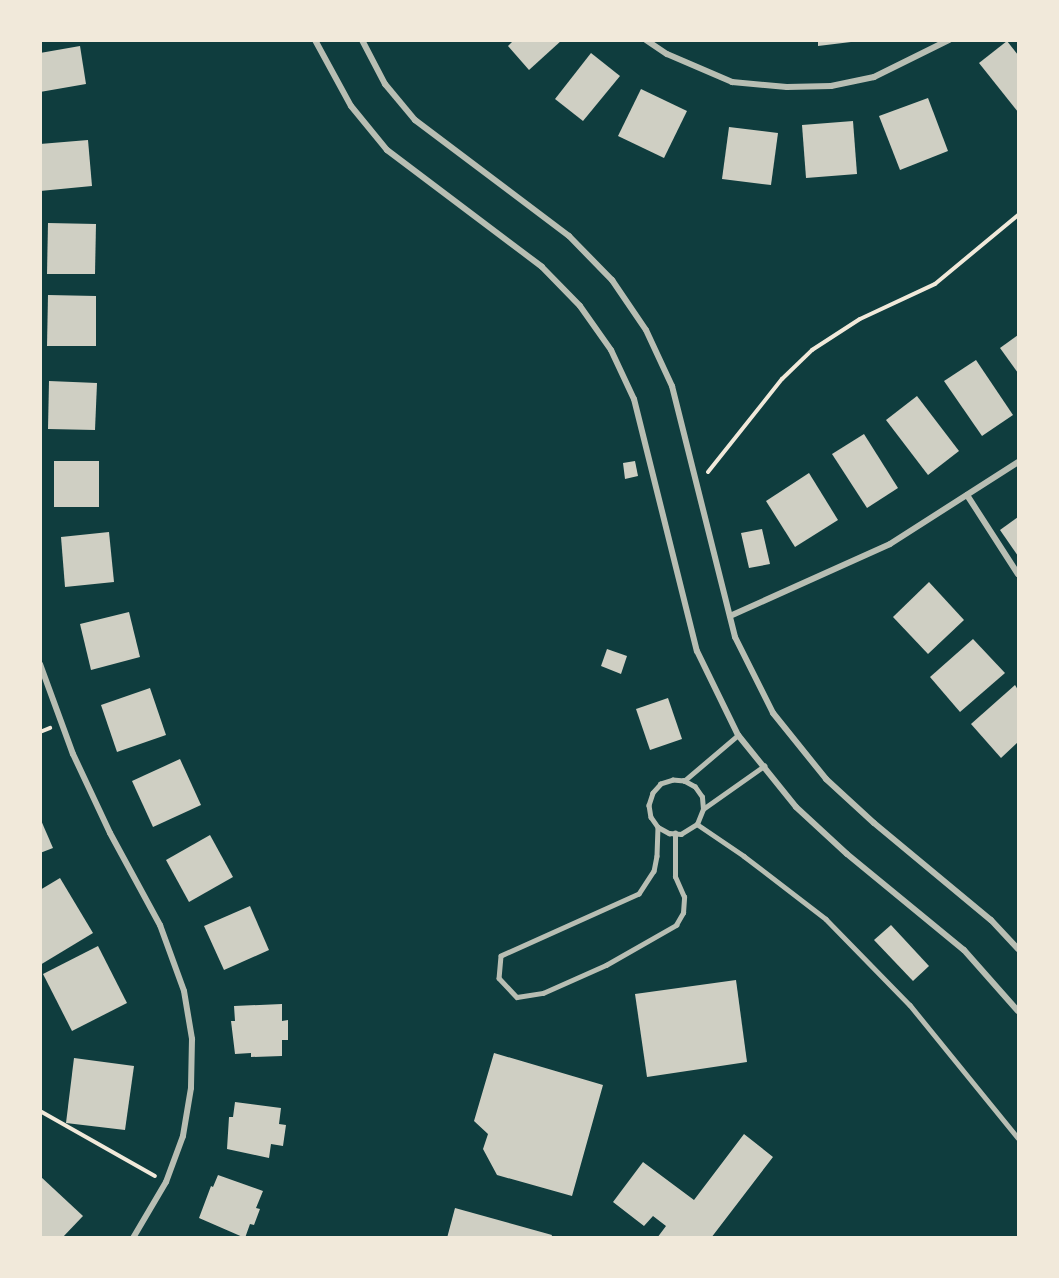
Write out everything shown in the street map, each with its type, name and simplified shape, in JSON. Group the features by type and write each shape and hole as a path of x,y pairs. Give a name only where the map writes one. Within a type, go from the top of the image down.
{"street":[{"path":"315,40 351,106 387,150 542,267 580,306 611,350 633,399 697,651 738,735 796,807 847,854 964,950 1018,1011"},
{"path":"362,40 385,84 415,120 569,236 612,280 646,330 672,386 699,485 703,511 735,637 773,713 826,779 874,823 991,920 1018,949"},
{"path":"646,40 668,54 732,82 787,87 831,86 874,77 949,40"},
{"path":"730,616 890,544 1018,462"},
{"path":"967,495 1018,574"},
{"path":"40,664 73,754 110,833 160,925 184,991 192,1039 191,1088 183,1136 166,1182 133,1238"}],"lane":[{"path":"684,781 738,735"},
{"path":"703,809 764,766"},
{"path":"673,780 684,781 695,787 702,797 703,809 697,824 692,829 675,833 658,827 651,817 649,805 653,793 661,784 673,780"},
{"path":"697,824 744,856 825,919 910,1005 1018,1138"},
{"path":"658,827 654,871 639,894 501,956 499,978 517,997 543,993 606,965 676,925 683,913 684,897 675,878 675,833"}],"path":[{"path":"699,485 782,379 812,350 860,319 935,284 1018,215"},
{"path":"40,1111 166,1182"}],"building":[{"path":"514,40 562,40 529,70 508,46"},
{"path":"818,40 851,40 851,42 818,46"},
{"path":"1007,41 1018,55 1018,112 979,63"},
{"path":"80,46 86,84 40,92 40,53"},
{"path":"591,53 620,76 583,121 555,99"},
{"path":"641,89 687,111 664,158 618,136"},
{"path":"928,98 948,151 900,170 879,116"},
{"path":"853,121 857,174 806,178 802,125"},
{"path":"729,127 778,133 771,185 722,179"},
{"path":"88,140 92,186 40,191 40,144"},
{"path":"48,223 96,224 95,274 47,274"},
{"path":"48,295 96,296 96,346 47,346"},
{"path":"1018,335 1018,373 1000,348"},
{"path":"976,360 1013,415 982,436 944,381"},
{"path":"49,381 97,383 95,430 48,429"},
{"path":"917,396 959,451 928,475 886,420"},
{"path":"864,434 898,488 867,508 832,454"},
{"path":"54,461 99,461 99,507 54,507"},
{"path":"635,461 638,476 625,479 623,463"},
{"path":"809,473 838,520 795,547 766,501"},
{"path":"1018,517 1018,556 1000,530"},
{"path":"762,529 770,564 749,568 741,533"},
{"path":"109,532 114,582 65,587 61,537"},
{"path":"929,582 964,620 928,654 893,617"},
{"path":"129,612 140,657 91,670 80,624"},
{"path":"973,639 1005,673 960,712 930,677"},
{"path":"607,649 627,656 621,674 601,666"},
{"path":"1015,685 1018,690 1018,742 1001,758 971,724"},
{"path":"150,688 166,735 117,752 101,705"},
{"path":"668,698 682,739 650,750 636,709"},
{"path":"180,759 201,805 153,827 132,781"},
{"path":"40,818 53,848 40,853"},
{"path":"210,835 233,877 189,902 166,860"},
{"path":"60,878 93,933 40,965 40,890"},
{"path":"250,906 269,950 224,970 204,926"},
{"path":"891,925 929,966 913,981 874,940"},
{"path":"98,946 127,1003 72,1031 43,974"},
{"path":"736,980 747,1062 647,1077 635,994"},
{"path":"282,1004 282,1021 288,1020 288,1040 282,1040 282,1056 251,1057 251,1053 235,1054 231,1021 235,1021 234,1006"},
{"path":"494,1053 603,1085 572,1196 497,1175 483,1149 488,1134 474,1121"},
{"path":"74,1058 134,1066 125,1130 66,1123"},
{"path":"235,1102 281,1108 279,1124 286,1125 283,1146 271,1144 269,1158 227,1149 229,1117 233,1117"},
{"path":"744,1134 773,1157 711,1238 657,1238 666,1226 653,1216 644,1226 613,1202 643,1162 694,1200"},
{"path":"218,1175 263,1191 256,1208 260,1209 254,1225 250,1224 245,1238 199,1218 211,1186 213,1187"},
{"path":"40,1176 83,1216 62,1238 40,1238"},
{"path":"455,1208 552,1235 551,1238 447,1238"}]}
